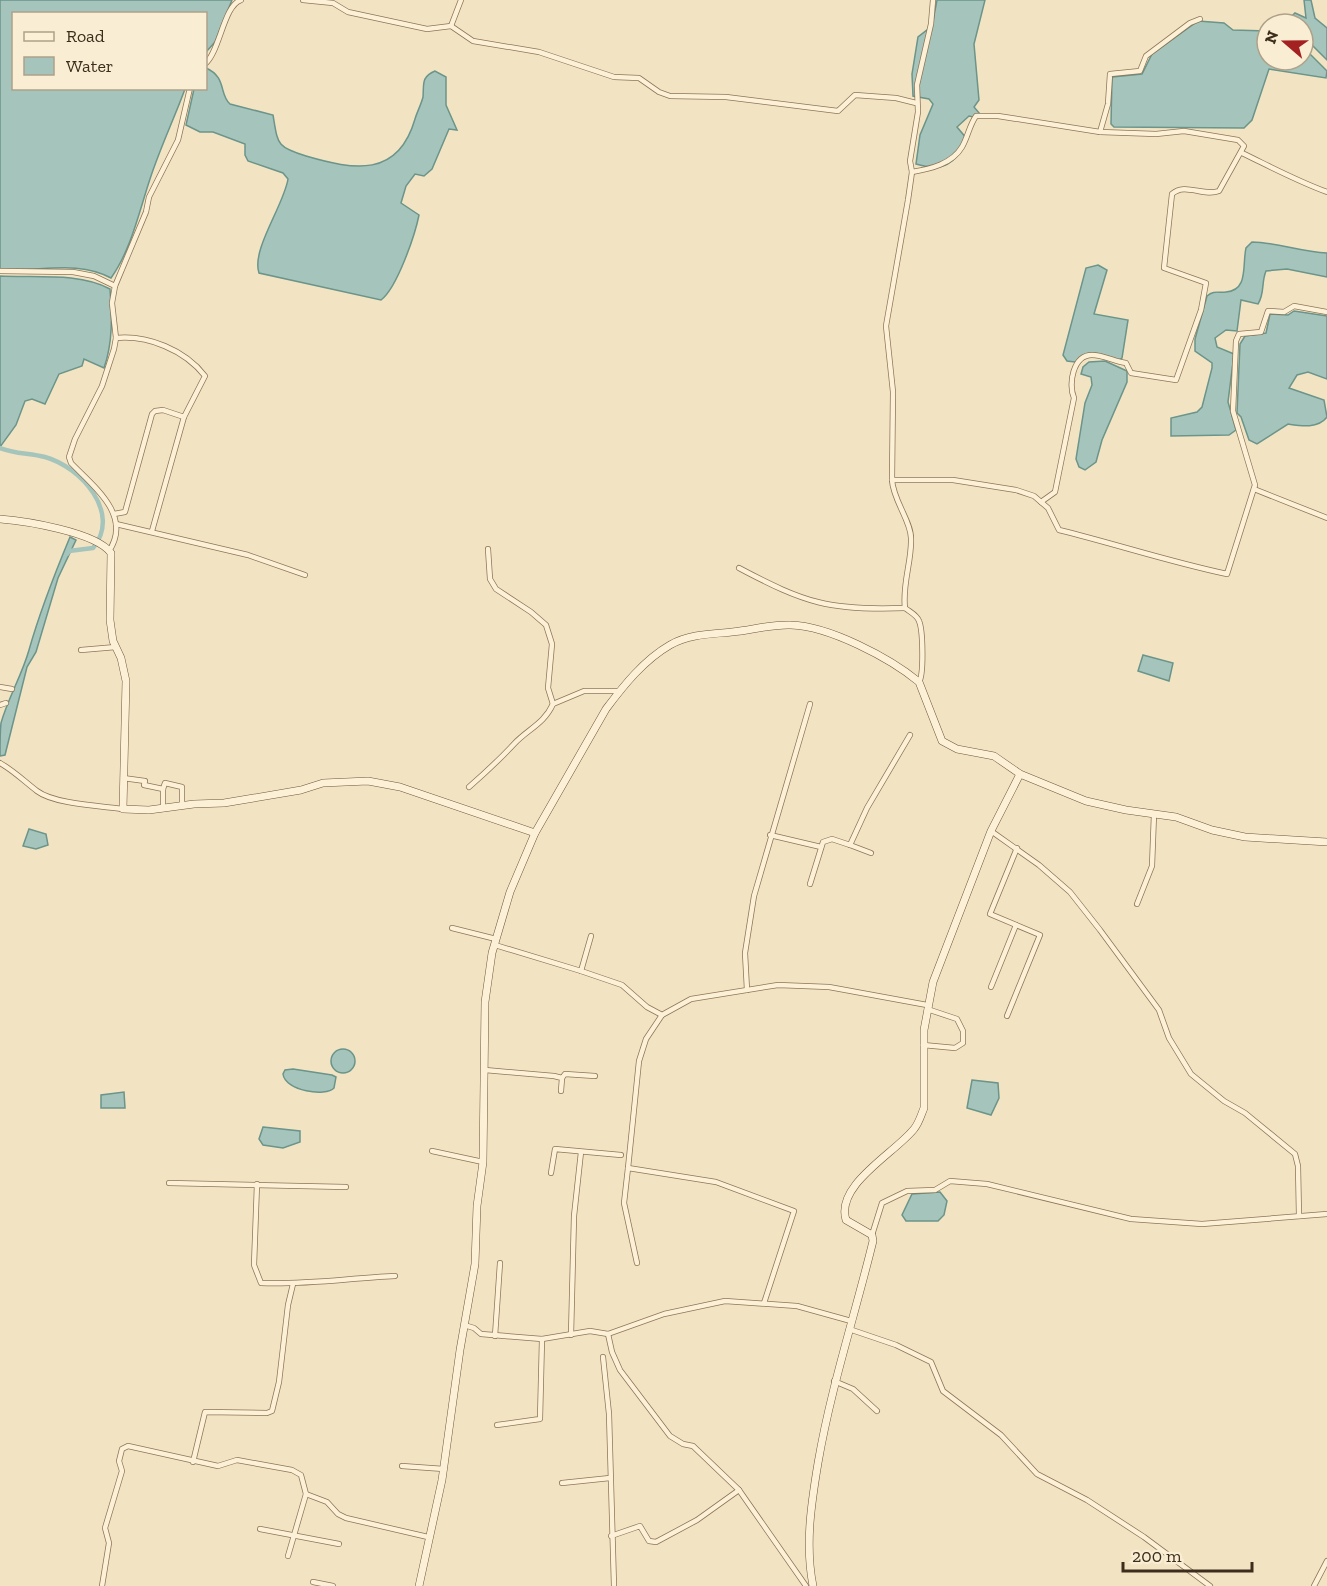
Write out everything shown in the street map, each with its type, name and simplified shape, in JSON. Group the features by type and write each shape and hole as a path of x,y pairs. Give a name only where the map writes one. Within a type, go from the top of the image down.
{"main road":[{"path":"0,519 30,521 88,540 107,549 110,620 126,681 123,810 224,803 301,790 323,783 368,781 400,786 535,833"},
{"path":"419,1586 444,1469 475,1264 477,1206 483,1162 485,1002 495,942 510,891 535,833 594,727 619,691 657,654 685,639 790,624 862,646 919,682 942,741 957,749 994,756 1020,774 1086,801 1176,817 1212,830 1245,837 1327,842"},
{"path":"813,1586 808,1555 812,1500 834,1381 866,1271 872,1235 846,1220 844,1207 852,1191 866,1173 914,1130 920,1119 924,1108 923,1045 927,1007 941,960 992,828 1020,774"}],"street":[{"path":"207,62 213,54 233,5 242,0"},
{"path":"303,0 333,3 348,12 427,29 451,26 473,41 539,52 614,77 639,78 659,92 670,96 726,97 838,111 855,95 896,98 916,103"},
{"path":"451,26 461,0"},
{"path":"905,608 905,583 911,536 898,504 892,480 893,392 886,326 895,284 912,172 910,161 918,112 916,103 933,0"},
{"path":"1100,132 1108,104 1110,74 1140,71 1146,56 1190,22 1200,19"},
{"path":"107,549 116,524 114,514 100,490 71,463 69,457 75,439 102,386 116,338 112,303 115,286 146,212 149,197 178,140 190,90"},
{"path":"912,172 928,170 952,159 962,147 976,116 998,116 1100,132 1156,134 1184,131 1238,140 1244,146 1219,191 1210,194 1184,188 1172,194 1164,268 1206,284 1201,310 1176,380 1131,373 1126,363 1091,354 1082,358 1072,374 1070,388 1074,398 1055,492 1041,502"},
{"path":"1242,153 1283,172 1291,179 1327,192"},
{"path":"0,272 83,273 115,286"},
{"path":"892,480 953,480 1016,490 1034,496 1048,508 1059,530 1142,550 1170,562 1227,574 1254,489 1233,411 1236,341 1239,334 1261,332 1268,311 1284,312 1294,306 1327,312"},
{"path":"116,338 135,336 184,356 205,376 184,417 152,531"},
{"path":"114,514 125,512 152,414 155,411 164,410 184,417"},
{"path":"1254,489 1327,518"},
{"path":"116,524 248,555 305,575"},
{"path":"470,787 504,757 515,743 540,725 548,716 553,704 548,688 547,672 552,644 546,626 531,612 496,589 490,579 488,549"},
{"path":"739,568 785,592 828,606 853,609 905,608 916,616 920,626 922,674 919,682"},
{"path":"81,650 116,648"},
{"path":"0,687 12,689"},
{"path":"553,704 584,691 619,691"},
{"path":"747,990 745,953 754,896 810,704"},
{"path":"850,844 867,808 910,735"},
{"path":"0,763 29,781 38,791 54,798 123,810"},
{"path":"123,778 145,781 144,785 164,789"},
{"path":"163,809 165,783 182,787 182,805"},
{"path":"1137,904 1152,866 1154,814"},
{"path":"992,828 1070,892 1159,1011 1169,1038 1191,1074 1224,1101 1245,1113 1295,1154 1298,1166 1299,1216"},
{"path":"770,835 821,847"},
{"path":"810,884 821,847 826,839 850,844 871,853"},
{"path":"1007,1016 1040,935 990,914 1017,848"},
{"path":"991,987 1016,925"},
{"path":"452,928 622,985 647,1007 662,1015"},
{"path":"581,971 591,936"},
{"path":"638,1263 624,1203 639,1061 646,1039 662,1015 691,999 778,985 830,987 927,1007 957,1018 963,1031 963,1043 955,1048 923,1045"},
{"path":"485,1070 562,1078"},
{"path":"561,1091 562,1078 565,1074 595,1076"},
{"path":"551,1173 555,1149 621,1155"},
{"path":"432,1151 483,1162"},
{"path":"570,1335 574,1216 582,1152"},
{"path":"628,1168 716,1182 794,1210 764,1303"},
{"path":"872,1235 882,1203 907,1191 935,1190 950,1181 987,1184 1131,1219 1202,1224 1327,1214"},
{"path":"169,1183 346,1187"},
{"path":"257,1184 255,1270 261,1282 293,1284 324,1279 394,1276"},
{"path":"495,1336 500,1263"},
{"path":"193,1462 205,1412 267,1413 272,1411 279,1382 288,1305 293,1284"},
{"path":"465,1325 481,1334 495,1336 542,1339 590,1331 608,1335 664,1314 724,1301 797,1306 851,1321"},
{"path":"849,1329 931,1362 943,1391 1001,1435 1036,1474 1087,1500 1144,1537 1210,1586"},
{"path":"608,1335 620,1370 670,1436 682,1444 693,1446 739,1490 806,1586"},
{"path":"497,1425 540,1419 542,1339"},
{"path":"603,1357 609,1414 614,1586"},
{"path":"834,1381 853,1389 877,1411"},
{"path":"102,1586 109,1543 105,1528 122,1471 120,1461 123,1447 223,1466 232,1460 237,1460 291,1470 301,1475 306,1494 288,1556"},
{"path":"402,1466 444,1469"},
{"path":"562,1483 610,1478"},
{"path":"611,1536 640,1526 649,1541 656,1542 697,1520 739,1490"},
{"path":"306,1494 323,1500 346,1518 428,1537"},
{"path":"260,1528 339,1544"},
{"path":"1314,1586 1327,1561"},
{"path":"313,1582 333,1586"}],"water":[{"path":"0,0 232,0 215,42 207,51 207,12 12,12 12,90 185,90 154,167 129,243 111,278 84,269 0,269"},
{"path":"937,0 985,0 974,44 979,100 974,107 980,114 978,118 969,116 957,127 967,139 958,155 947,164 933,167 916,164 920,135 933,104 929,99 913,96 912,74 918,37 932,26"},
{"path":"1304,0 1311,0 1314,12 1305,12"},
{"path":"1315,18 1327,28 1327,60 1315,48"},
{"path":"1198,21 1224,23 1233,30 1255,31 1255,72 1268,72 1252,120 1244,128 1114,127 1111,124 1112,77 1142,74 1152,54"},
{"path":"1315,59 1327,71 1326,78 1288,72 1315,72"},
{"path":"207,69 217,76 230,104 273,115 280,143 289,150 324,161 357,166 372,165 398,152 407,138 421,103 425,78 435,71 446,77 446,105 457,130 449,129 432,169 424,176 415,174 406,186 401,203 419,215 399,273 381,300 259,273 260,252 288,179 283,173 248,161 245,155 245,144 213,132 200,132 186,125 194,90 207,90"},
{"path":"1252,242 1327,253 1327,277 1287,269 1266,271 1262,296 1258,304 1241,300 1237,331 1226,330 1215,338 1217,347 1234,354 1228,402 1236,430 1229,435 1171,436 1171,418 1197,412 1202,407 1212,363 1195,351 1195,339 1207,296 1214,292 1226,292 1238,287 1243,276 1246,248"},
{"path":"1098,265 1107,270 1094,314 1128,320 1122,358 1119,360 1092,353 1075,362 1067,361 1063,355 1086,268"},
{"path":"0,276 71,278 98,284 110,289 111,319 109,349 104,368 84,359 82,366 59,374 45,404 32,399 25,401 16,425 0,447"},
{"path":"1294,311 1327,316 1327,379 1308,372 1297,375 1289,388 1324,400 1327,417 1314,425 1288,424 1257,444 1249,440 1241,417 1237,413 1240,344 1245,336 1266,333 1270,314 1288,315"},
{"path":"1105,361 1127,371 1127,382 1102,440 1096,462 1085,470 1079,467 1076,459 1085,403 1092,385 1091,377 1081,374 1083,367 1089,362"},
{"path":"70,537 76,540 58,578 36,652 27,667 5,755 0,756 1,723"},
{"path":"1143,655 1173,663 1169,681 1138,671"},
{"path":"29,829 46,834 48,845 36,849 23,846"},
{"path":"343,1049 348,1050 354,1056 354,1066 348,1072 343,1073 338,1072 332,1066 331,1061 332,1056 338,1050"},
{"path":"293,1069 332,1075 336,1077 334,1088 330,1091 315,1092 291,1085 285,1080 283,1074 285,1070"},
{"path":"972,1080 998,1083 999,1098 991,1115 967,1108"},
{"path":"124,1092 125,1108 101,1108 101,1095"},
{"path":"263,1127 300,1131 300,1142 283,1148 263,1145 259,1139"},
{"path":"940,1192 947,1201 944,1215 938,1221 906,1221 902,1215 912,1194"}],"waterway":[{"path":"0,448 59,462 84,481 93,493 100,506 103,520 101,534 93,548 69,551 67,554"}]}
